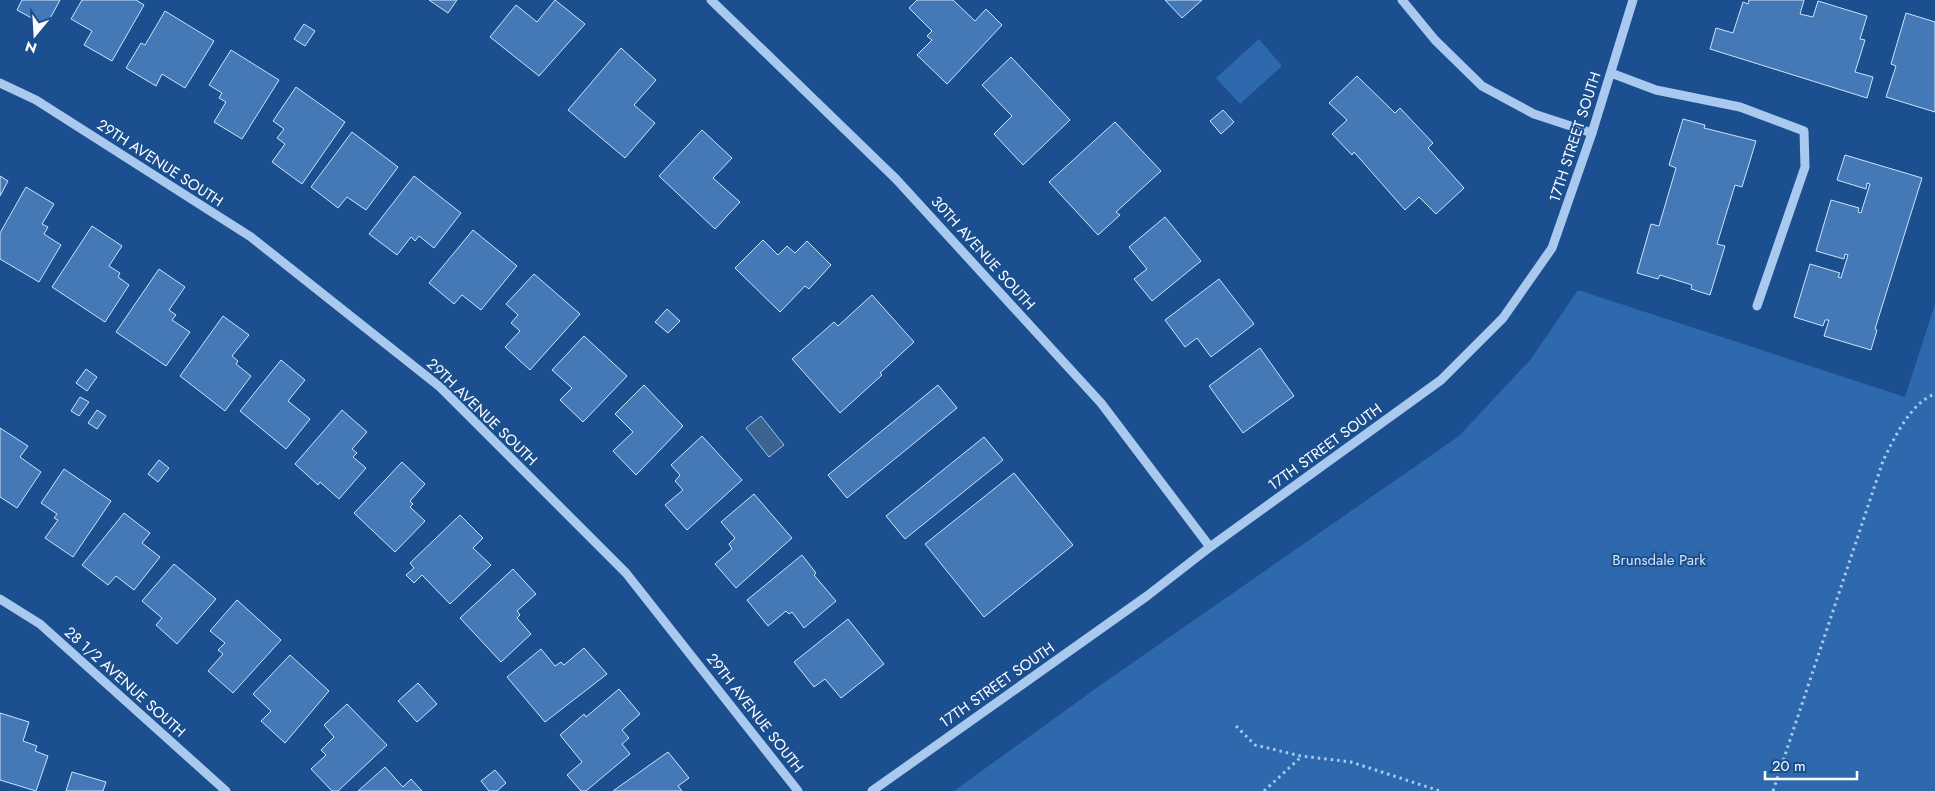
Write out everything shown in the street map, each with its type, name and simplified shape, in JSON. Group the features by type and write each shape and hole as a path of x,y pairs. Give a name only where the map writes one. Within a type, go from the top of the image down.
{"street":[{"name":"30TH AVENUE SOUTH","path":"711,0 910,193 1101,403 1210,547"},
{"path":"1402,0 1435,40 1482,86 1534,114 1592,133"},
{"name":"17TH STREET SOUTH","path":"872,791 1147,596 1210,547 1441,380 1504,318 1552,248 1592,133 1633,0"},
{"path":"1610,73 1656,90 1740,107 1804,131 1805,167 1757,306"},
{"name":"29TH AVENUE SOUTH","path":"0,83 36,100 251,238 440,386 626,573 798,791"},
{"name":"28 1/2 AVENUE SOUTH","path":"0,599 40,624 226,791"}],"path":[{"path":"1773,791 1883,461 1896,433 1912,411 1935,394"},
{"path":"1236,726 1255,745 1301,756 1351,762 1440,791"},
{"path":"1264,791 1301,756"}],"green space":[{"path":"1259,39 1282,66 1240,104 1216,78"},
{"name":"Brunsdale Park","path":"1578,290 1905,397 1935,304 1935,791 954,791 1102,684 1459,436 1531,359"}],"shaded area":[{"path":"761,416 784,445 769,457 746,428"}],"building":[{"path":"22,0 60,0 46,26 17,10"},
{"path":"82,0 136,0 144,5 112,61 84,45 92,31 71,19"},
{"path":"429,0 457,0 448,13"},
{"path":"555,0 585,24 539,76 490,37 516,5 537,22"},
{"path":"917,0 953,0 975,21 986,9 1002,25 947,84 917,55 932,40 927,36 932,31 909,8"},
{"path":"1165,0 1202,0 1182,18"},
{"path":"1749,0 1804,0 1800,14 1813,17 1818,1 1867,16 1860,39 1865,40 1855,72 1873,77 1867,98 1710,49 1716,28 1733,33 1743,2 1748,4"},
{"path":"165,11 214,41 185,88 162,74 156,86 126,68 141,43 145,45"},
{"path":"1906,13 1935,22 1935,112 1886,97 1896,66 1891,64"},
{"path":"304,24 315,31 305,46 294,39"},
{"path":"621,48 656,80 634,105 655,123 625,158 568,110"},
{"path":"231,50 279,80 242,139 214,122 226,102 219,98 222,93 209,85"},
{"path":"1011,57 1070,120 1023,165 994,134 1012,116 982,85"},
{"path":"1357,76 1395,113 1400,108 1433,143 1428,148 1464,188 1436,214 1419,197 1405,210 1354,152 1352,155 1332,134 1347,120 1329,103"},
{"path":"296,87 345,122 302,184 272,162 285,144 277,138 284,129 273,121"},
{"path":"1223,110 1234,122 1221,134 1210,121"},
{"path":"1683,119 1705,125 1704,128 1756,141 1742,187 1735,185 1717,244 1725,246 1710,295 1691,289 1692,285 1660,275 1658,279 1637,273 1651,224 1659,226 1676,168 1669,165"},
{"path":"1115,122 1161,171 1116,212 1120,215 1098,235 1049,182"},
{"path":"702,130 732,158 713,178 740,202 715,229 659,176"},
{"path":"352,132 398,167 366,210 347,197 338,208 311,187"},
{"path":"1845,155 1922,178 1875,329 1877,330 1871,350 1824,336 1829,320 1825,320 1823,326 1794,317 1810,264 1840,273 1838,277 1841,278 1848,255 1845,254 1844,259 1816,251 1831,200 1859,208 1858,212 1861,213 1870,184 1867,183 1866,189 1837,180"},
{"path":"0,176 8,181 0,196"},
{"path":"414,176 461,213 434,248 419,236 415,241 411,237 397,255 369,234"},
{"path":"26,187 54,204 42,224 48,227 44,234 61,245 39,282 0,259 0,233"},
{"path":"1165,217 1201,261 1152,301 1134,279 1147,269 1129,247"},
{"path":"92,226 122,246 109,266 120,273 118,277 129,285 105,322 52,287"},
{"path":"473,230 517,266 481,310 462,295 454,304 429,283"},
{"path":"763,240 778,255 787,246 795,253 807,241 831,265 809,289 805,286 780,312 735,268"},
{"path":"159,269 185,287 169,310 176,315 172,320 190,332 166,366 116,332"},
{"path":"534,274 580,314 530,370 505,347 520,331 511,323 518,315 506,304"},
{"path":"1219,279 1254,324 1211,357 1197,338 1185,347 1165,320"},
{"path":"872,295 914,342 880,373 882,375 840,413 792,359 834,322 838,326"},
{"path":"667,309 680,321 668,333 655,322"},
{"path":"223,316 249,335 232,356 238,361 236,364 251,376 225,411 180,376"},
{"path":"584,336 627,376 583,422 560,400 572,388 552,370"},
{"path":"1260,348 1294,396 1243,433 1209,386"},
{"path":"281,360 305,380 288,401 310,419 286,449 240,411"},
{"path":"86,369 97,377 87,391 76,383"},
{"path":"644,385 683,426 636,475 613,451 633,432 615,414"},
{"path":"938,385 957,408 847,498 828,475"},
{"path":"80,397 89,402 79,416 71,411"},
{"path":"97,410 106,416 97,429 88,423"},
{"path":"342,410 367,432 352,449 357,453 353,457 366,468 339,499 320,482 318,485 295,464"},
{"path":"0,428 28,446 20,457 41,472 17,508 0,497"},
{"path":"702,436 742,480 687,530 665,505 683,490 675,481 680,475 671,465"},
{"path":"984,437 1003,460 905,539 886,516"},
{"path":"159,460 169,468 158,482 148,474"},
{"path":"402,462 425,484 410,501 413,504 410,507 425,521 395,552 354,513"},
{"path":"64,469 111,501 73,557 45,538 58,520 54,518 57,514 41,503"},
{"path":"1014,473 1073,545 984,617 925,544"},
{"path":"754,494 792,538 736,588 715,564 732,549 729,544 735,538 721,522"},
{"path":"124,513 150,533 142,543 160,557 134,590 116,576 108,585 82,565"},
{"path":"460,515 483,538 473,548 491,565 450,604 422,575 414,583 406,575 414,568 410,563"},
{"path":"802,555 816,573 814,575 836,601 804,628 792,612 789,614 786,611 768,626 747,600"},
{"path":"174,564 216,599 177,644 156,625 162,618 142,601"},
{"path":"513,569 536,594 517,611 520,615 517,618 531,634 501,662 460,618"},
{"path":"237,600 281,640 233,693 208,671 223,654 218,650 225,643 210,631"},
{"path":"848,619 884,664 841,698 825,679 814,687 794,662"},
{"path":"584,648 607,674 545,722 507,677 541,649 555,666 561,662 564,665"},
{"path":"290,655 329,691 285,743 261,721 271,711 253,694"},
{"path":"418,683 437,704 417,722 398,701"},
{"path":"619,689 640,714 622,730 629,738 622,744 630,754 586,791 581,791 567,775 582,762 560,735 584,714 586,717"},
{"path":"347,704 387,745 338,791 332,791 311,769 326,755 321,750 334,737 324,725"},
{"path":"0,713 29,722 23,741 37,746 35,751 48,756 36,791 0,780"},
{"path":"668,752 689,778 678,786 682,791 613,791"},
{"path":"385,767 403,787 411,779 422,791 358,791"},
{"path":"495,770 506,783 497,791 489,791 481,781"},
{"path":"72,772 106,782 103,791 66,791"}]}
